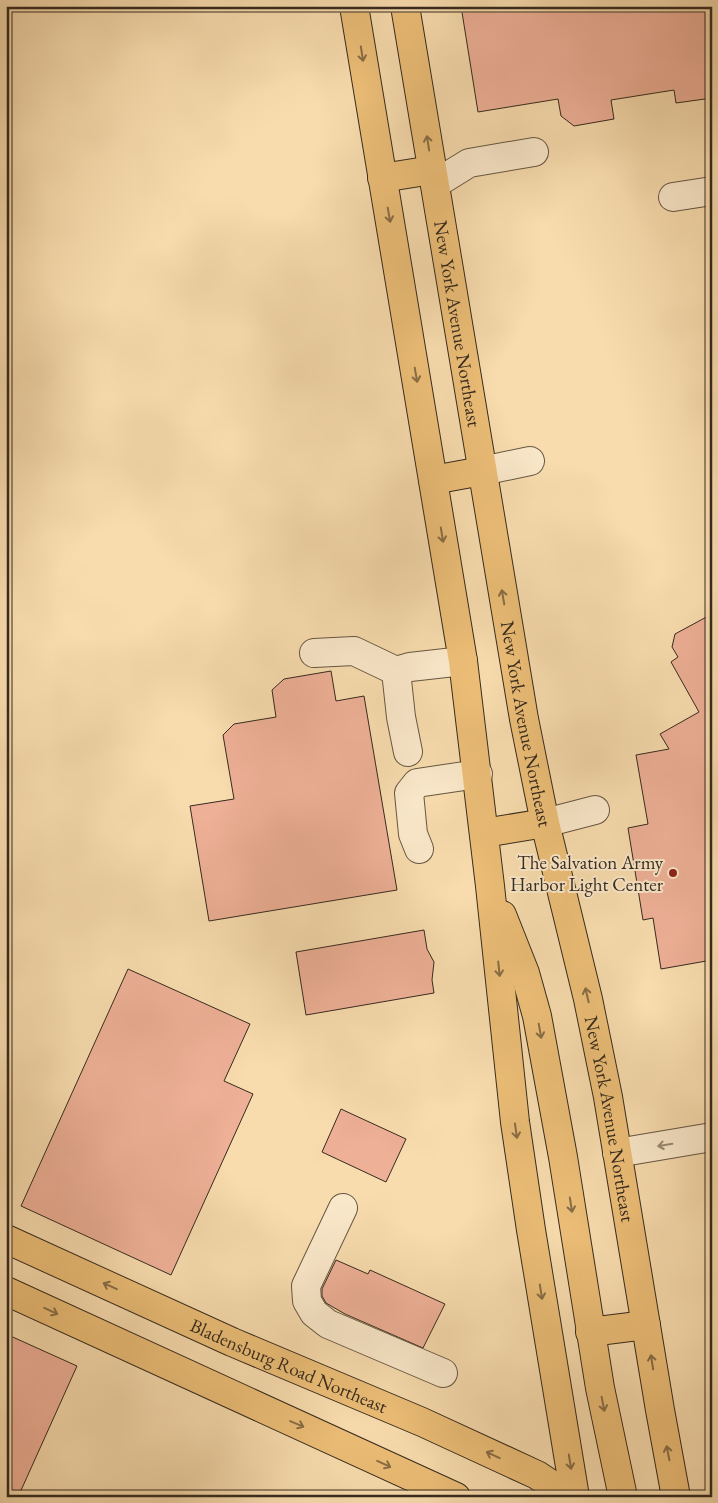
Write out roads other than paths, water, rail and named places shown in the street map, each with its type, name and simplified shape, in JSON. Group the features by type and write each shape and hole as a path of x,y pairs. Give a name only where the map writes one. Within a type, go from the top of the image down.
{"main road":[{"path":"354,6 463,661 478,774 515,1122 575,1497"},
{"name":"New York Avenue Northeast","path":"405,6 521,701 545,823 588,999 608,1097 676,1497"},
{"path":"382,178 434,177"},
{"path":"433,480 482,471"},
{"path":"484,833 545,823"},
{"path":"490,886 525,973 537,1016 563,1157 590,1332 608,1430 623,1497"},
{"name":"Bladensburg Road Northeast","path":"6,1239 232,1342 430,1426 537,1475 570,1497"},
{"path":"6,1291 253,1406 340,1443 456,1497"},
{"path":"590,1332 646,1325"}],"lane":[{"path":"434,177 469,163 534,152"},
{"path":"673,197 712,191"},
{"path":"482,471 530,461"},
{"path":"314,653 354,651 396,670 463,661"},
{"path":"396,670 401,716 408,752"},
{"path":"419,849 413,834 410,793 417,783 478,774"},
{"path":"545,823 596,810"},
{"path":"617,1153 712,1138"},
{"path":"343,1208 306,1286 307,1301 314,1313 328,1324 443,1373"}],"place":[{"name":"The Salvation Army Harbor Light Center","path":"673,873"}]}
